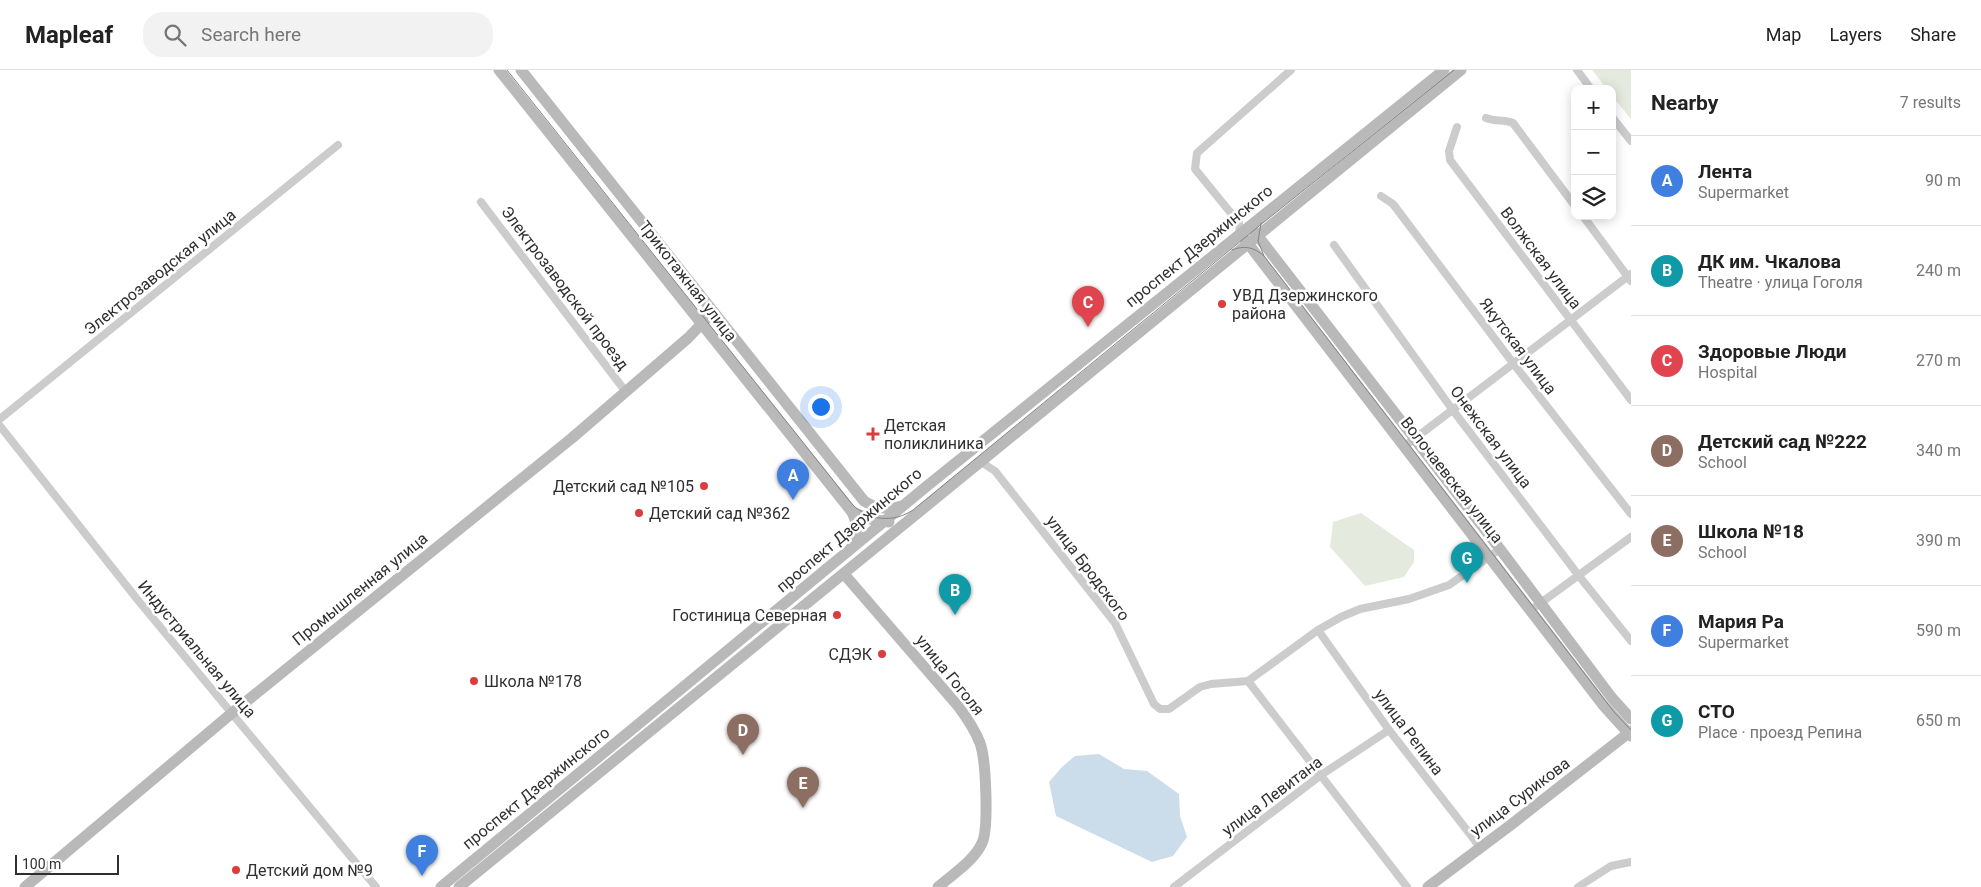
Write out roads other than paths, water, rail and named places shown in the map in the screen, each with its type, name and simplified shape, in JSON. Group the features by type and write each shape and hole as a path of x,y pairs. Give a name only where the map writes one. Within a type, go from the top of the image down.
{"main road":[{"name":"Трикотажная улица","path":"499,70 852,512"},
{"name":"Трикотажная улица","path":"520,70 864,501"},
{"name":"проспект Дзержинского","path":"441,887 1243,228 1444,70"},
{"name":"проспект Дзержинского","path":"459,887 1461,70"},
{"name":"Волочаевская улица","path":"1243,228 1258,236 1500,549 1535,607 1603,705 1630,733"},
{"name":"Волочаевская улица","path":"1243,228 1248,243 1490,556 1631,719"},
{"name":"Промышленная улица","path":"25,887 232,713 626,392 702,325 713,312"},
{"path":"864,501 882,509 904,506"},
{"path":"859,562 870,534 870,519 864,501"},
{"path":"852,512 885,522 896,522 916,515"},
{"path":"848,552 856,540 857,526 852,512"},
{"name":"улица Гоголя","path":"844,574 958,706 975,730 981,746 986,803 983,841 977,853 938,887"},
{"name":"улица Сурикова","path":"1428,887 1630,733"}],"street":[{"path":"1243,228 1195,170 1197,153 1290,70"},
{"path":"1577,70 1588,85"},
{"path":"1486,118 1494,121 1507,120 1513,123 1571,201"},
{"path":"1616,121 1631,141"},
{"name":"Волжская улица","path":"1457,127 1449,151 1450,160 1631,400"},
{"name":"Электрозаводская улица","path":"0,419 338,145"},
{"name":"Якутская улица","path":"1382,196 1392,204 1631,514"},
{"name":"Электрозаводской проезд","path":"482,202 626,392"},
{"path":"1405,446 1570,320 1630,277 1586,220"},
{"name":"Онежская улица","path":"1334,245 1452,409 1631,641"},
{"name":"Индустриальная улица","path":"0,426 137,599 376,887"},
{"name":"улица Бродского","path":"981,462 995,471 1115,623 1154,704 1160,709 1169,709 1200,687 1211,684 1248,681"},
{"path":"1535,607 1631,537"},
{"path":"1407,887 1248,681 1318,630 1341,617 1360,609 1409,599 1450,585 1500,549"},
{"name":"улица Репина","path":"1318,630 1388,730 1480,847"},
{"name":"улица Левитана","path":"1174,887 1321,775 1388,730"},
{"path":"1578,887 1611,866 1631,862"}],"water":[{"path":"1099,754 1124,769 1147,771 1179,794 1180,816 1187,837 1173,856 1152,862 1056,816 1049,782 1075,756"}],"tram line":[{"path":"507,70 852,504 866,514 881,518 898,517 913,510 1264,222 1454,70"},
{"path":"1261,223 1258,241 1264,256 1614,712 1631,730"},
{"path":"1232,250 1249,248 1264,256"}],"place":[{"name":"УВД Дзержинского района","path":"1222,304"},
{"name":"Здоровые Люди","path":"1088,327"},
{"name":"Детская поликлиника","path":"873,434"},
{"name":"Детский сад №105","path":"704,486"},
{"name":"Лента","path":"793,500"},
{"name":"Детский сад №362","path":"639,513"},
{"name":"СТО","path":"1467,583"},
{"name":"Гостиница Северная","path":"837,615"},
{"name":"ДК им. Чкалова","path":"955,615"},
{"name":"СДЭК","path":"882,654"},
{"name":"Школа №178","path":"474,681"},
{"name":"Детский сад №222","path":"743,755"},
{"name":"Школа №18","path":"803,808"},
{"name":"Детский дом №9","path":"236,870"},
{"name":"Мария Ра","path":"422,876"}]}
